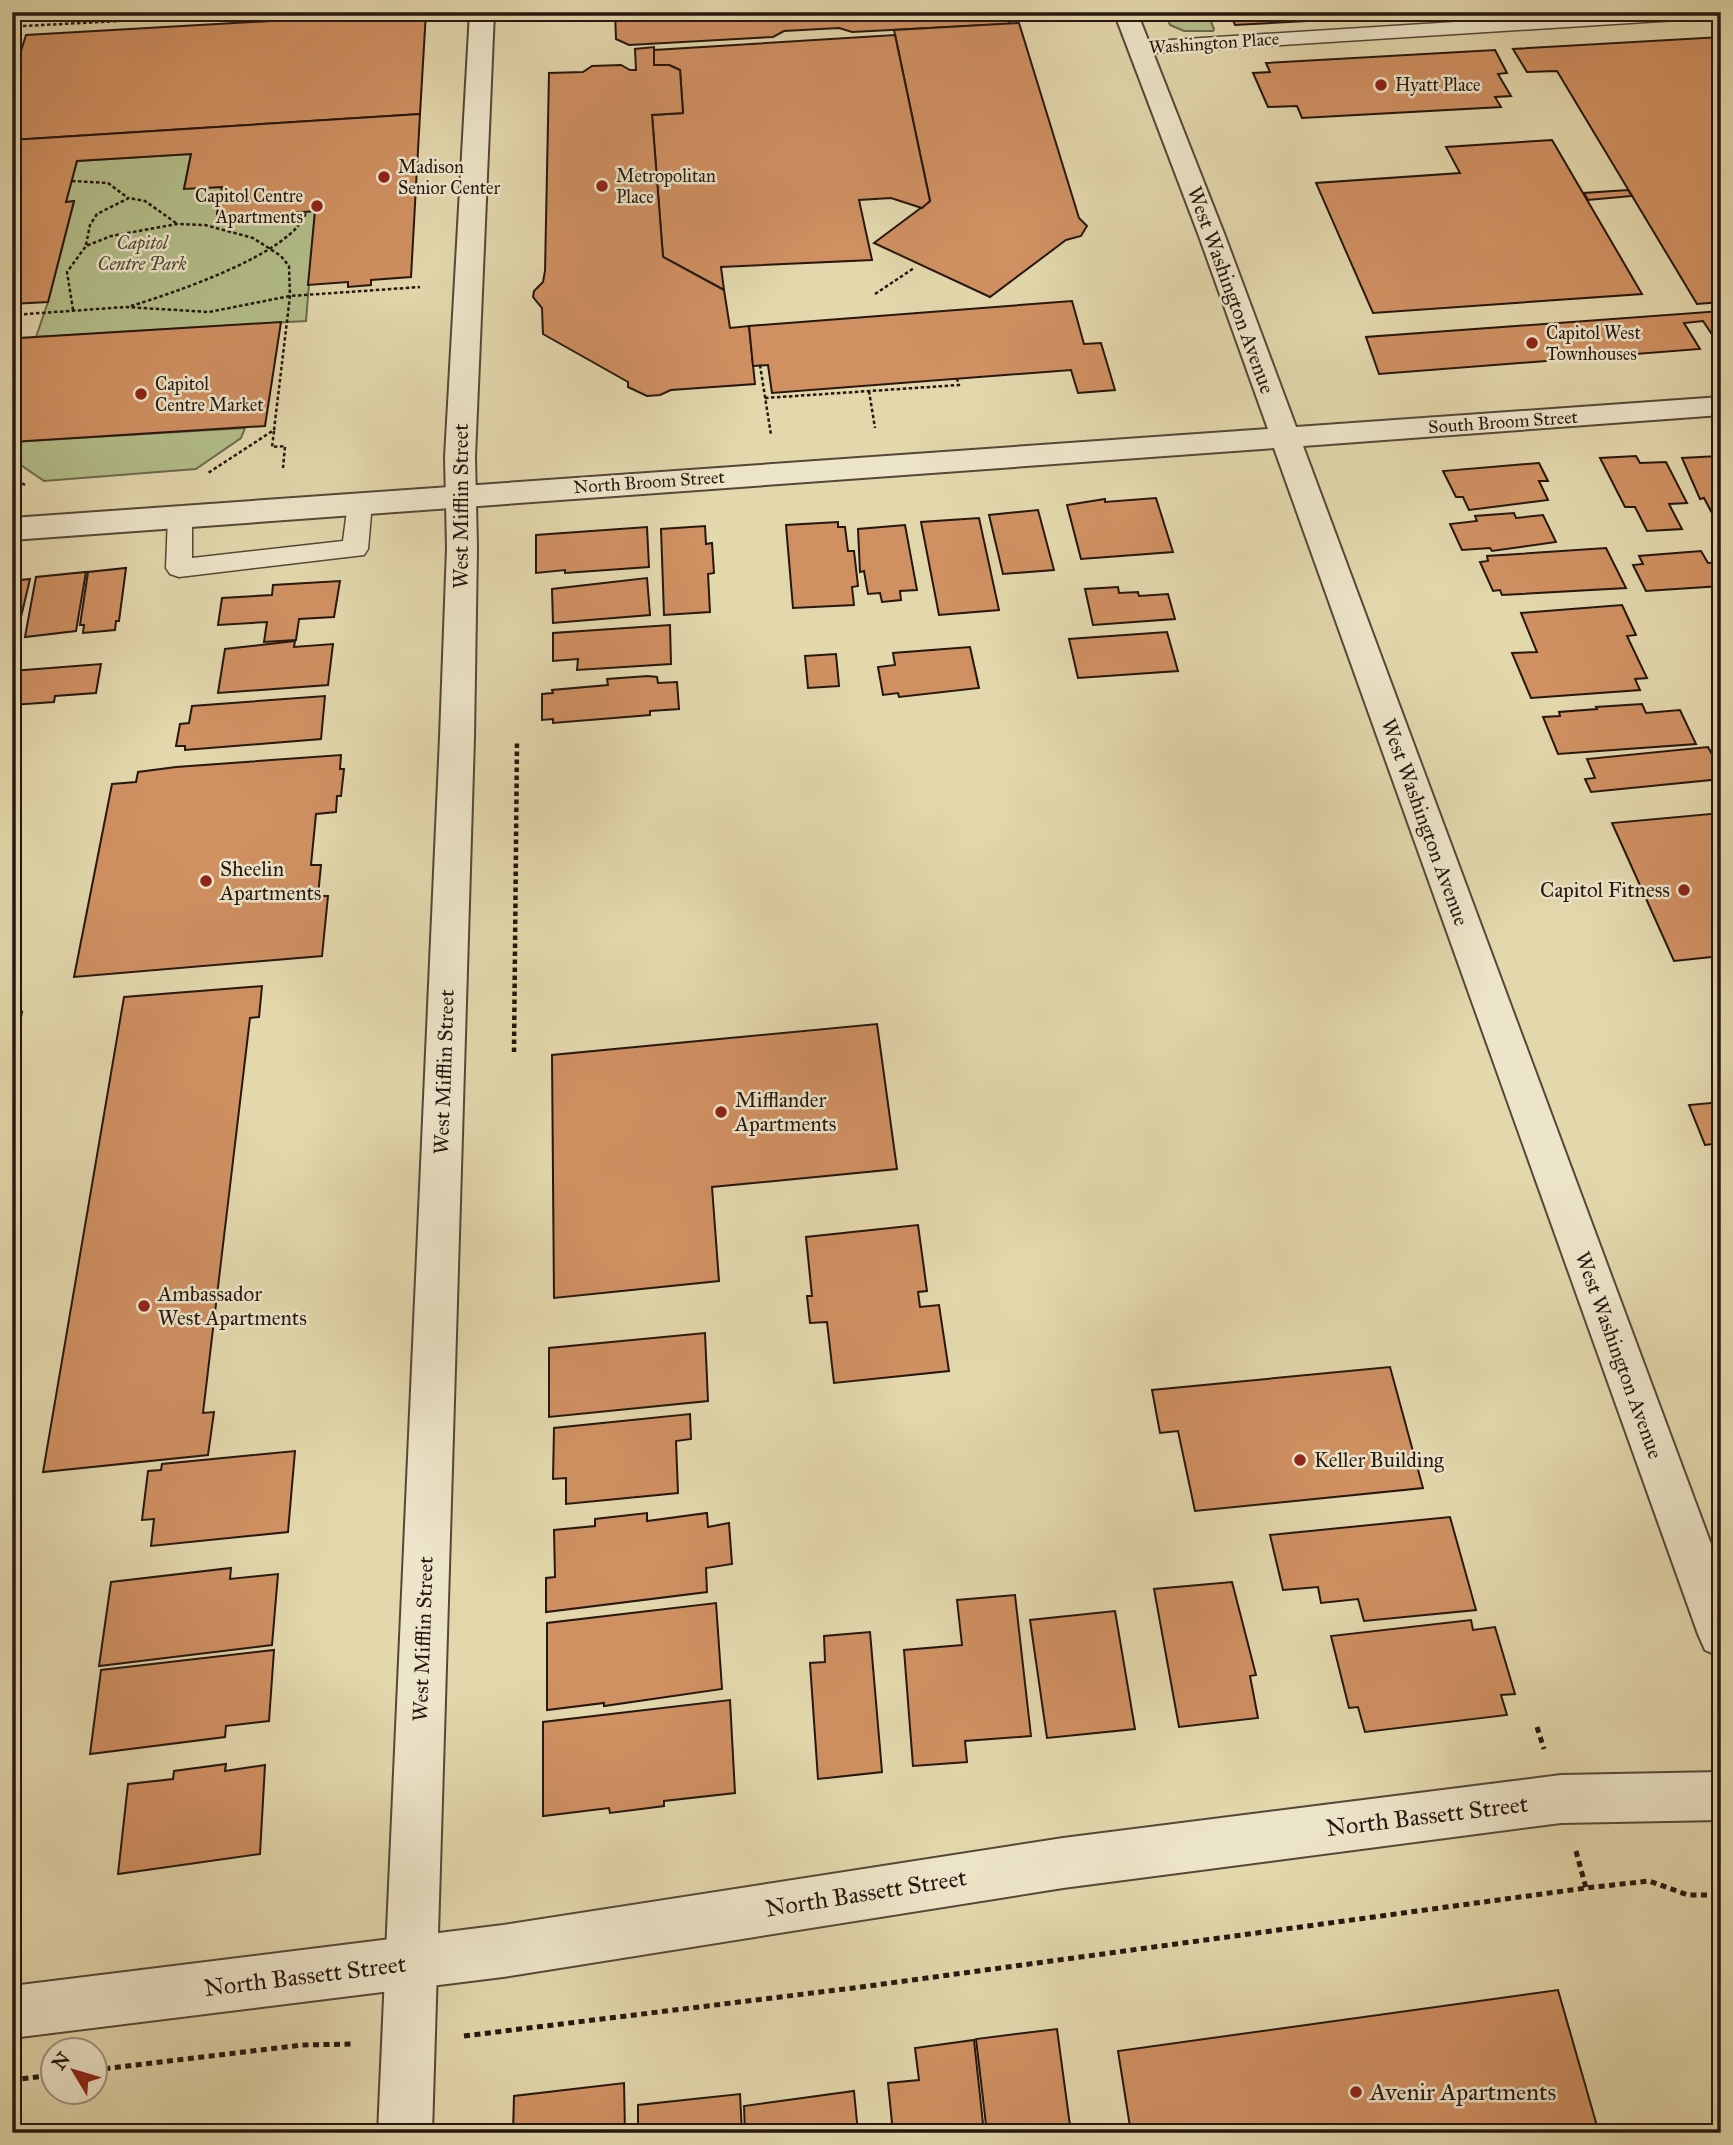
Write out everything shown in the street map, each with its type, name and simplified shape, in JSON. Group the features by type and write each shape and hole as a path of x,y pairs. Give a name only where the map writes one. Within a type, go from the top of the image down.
{"street":[{"name":"West Mifflin Street","path":"405,2133 457,737 462,548 459,495 482,12"},
{"name":"West Washington Avenue","path":"1125,12 1212,236 1721,1634"},
{"name":"South Broom Street","path":"1285,437 1721,406"},
{"name":"North Broom Street","path":"12,529 1285,437"},
{"name":"North Bassett Street","path":"12,2012 503,1951 1063,1863 1561,1798 1721,1796"}],"lane":[{"name":"Washington Place","path":"1139,47 1709,12"},
{"path":"180,516 179,568 355,549 360,503"}],"path":[{"path":"23,26 293,12"},
{"path":"72,181 108,183 129,198 145,201 177,224"},
{"path":"73,310 67,272 86,246 90,225 97,214 129,198"},
{"path":"127,307 222,275 250,262 299,226 306,212"},
{"path":"86,246 111,236 177,224 205,225 253,238 270,248 289,265 290,296 272,447 285,446 283,468"},
{"path":"875,294 914,268"},
{"path":"12,315 127,307 209,312 290,296 419,287"},
{"path":"279,335 284,335"},
{"path":"760,365 771,435"},
{"path":"765,398 959,385 957,379"},
{"path":"869,391 875,428"},
{"path":"207,474 274,430"},
{"path":"12,477 25,485"},
{"path":"514,1052 517,740"},
{"path":"108,2068 302,2045 407,2044 862,1987 1649,1881 1689,1895 1721,1895"},
{"path":"12,2080 38,2077"}],"green space":[{"path":"1165,12 1207,12 1214,29 1184,31 1170,25"},
{"name":"Capitol Centre Park","path":"191,154 184,188 222,187 217,214 222,218 315,211 306,321 36,337 74,202 66,202 77,161"},
{"path":"245,428 241,438 196,469 44,481 12,459 12,442"}],"building":[{"path":"42,12 170,12 40,19"},
{"path":"426,12 420,114 12,140 12,80 26,35"},
{"path":"615,12 1014,12 1015,18 1008,24 852,32 839,28 784,31 773,37 629,45 616,39"},
{"path":"1230,12 1327,12 1329,15 1303,16 1306,21 1235,25"},
{"path":"1344,12 1447,12 1448,14 1348,19"},
{"path":"1019,23 1079,218 1087,226 1081,236 1066,240 990,297 874,243 930,201 894,30"},
{"path":"895,35 930,201 922,208 891,198 859,200 872,260 721,267 724,290 663,257 652,115 683,113 680,70 669,65 654,65 654,50"},
{"path":"1721,37 1721,302 1697,304 1557,71 1527,72 1513,49"},
{"name":"Metropolitan Place","path":"654,47 654,65 669,65 680,70 683,113 652,115 663,257 724,290 730,328 749,326 755,384 671,390 660,395 647,396 628,387 628,382 543,334 542,308 533,297 534,291 543,282 545,271 549,73 583,72 592,66 621,65 636,70 635,49"},
{"name":"Hyatt Place","path":"1495,50 1507,73 1498,74 1511,96 1495,97 1501,107 1302,118 1297,106 1268,107 1253,73 1270,72 1266,63"},
{"name":"Capitol Centre Apartments","path":"420,114 411,277 371,280 371,285 348,287 348,282 308,285 315,211 222,218 217,214 222,187 184,189 191,154 77,161 66,202 74,201 48,302 12,304 12,140"},
{"path":"1552,140 1642,294 1373,313 1316,183 1460,173 1446,147"},
{"path":"1628,190 1632,196 1588,200 1584,193"},
{"path":"1072,301 1084,344 1101,343 1115,390 1078,393 1071,370 772,393 768,365 753,366 749,326"},
{"name":"Capitol West Townhouses","path":"1721,311 1721,348 1703,321 1684,323 1700,349 1379,374 1366,337"},
{"name":"Capitol Centre Market","path":"281,322 265,426 12,442 12,362 19,338"},
{"path":"1636,456 1640,463 1666,462 1687,503 1669,504 1682,529 1647,531 1635,507 1625,507 1600,458"},
{"path":"1719,456 1721,519 1719,515 1713,515 1704,498 1700,499 1682,458"},
{"path":"1539,463 1548,481 1539,481 1548,500 1469,510 1463,497 1456,497 1443,471"},
{"path":"1156,498 1173,552 1081,559 1067,505 1105,499 1105,502"},
{"path":"1038,510 1054,570 1003,574 989,515"},
{"path":"1514,513 1516,518 1543,515 1556,542 1492,551 1490,548 1462,550 1450,524 1477,521 1475,516"},
{"path":"979,518 999,610 939,615 921,522"},
{"path":"838,522 838,527 845,527 848,551 854,551 858,586 852,587 854,605 793,608 786,525"},
{"path":"905,525 917,590 900,591 901,600 882,602 880,593 868,594 864,571 860,572 858,529"},
{"path":"705,526 706,544 712,543 714,573 708,574 710,612 664,615 661,529"},
{"path":"647,527 649,567 536,573 536,535"},
{"path":"1606,548 1626,588 1502,595 1500,590 1493,591 1480,562 1488,561 1487,556"},
{"path":"1701,551 1708,563 1721,562 1721,586 1646,591 1633,565 1643,564 1639,556"},
{"path":"126,568 119,621 116,621 115,630 83,633 84,625 80,625 88,572"},
{"path":"86,572 76,631 25,637 36,577"},
{"path":"647,578 650,615 553,623 552,589"},
{"path":"30,579 12,655 12,581"},
{"path":"340,581 334,617 299,619 296,640 264,642 267,622 218,625 222,598 272,595 273,585"},
{"path":"1118,587 1119,593 1138,592 1139,596 1168,594 1175,619 1093,625 1085,589"},
{"path":"1622,605 1636,635 1627,636 1647,678 1635,679 1640,690 1531,698 1512,653 1537,652 1521,613"},
{"path":"670,625 671,664 577,670 578,659 553,661 553,633"},
{"path":"1167,632 1178,671 1078,678 1069,639"},
{"path":"295,641 294,647 333,644 328,685 218,693 225,649"},
{"path":"970,647 979,688 899,697 898,693 883,695 878,667 895,665 893,653"},
{"path":"836,654 839,686 808,688 805,656"},
{"path":"101,664 96,693 55,696 54,702 12,705 12,671"},
{"path":"657,677 658,683 677,682 679,709 650,711 650,715 553,723 553,719 542,720 542,694 553,693 552,690 608,685 607,679"},
{"path":"325,696 321,739 185,750 185,746 176,746 180,724 189,723 192,706"},
{"path":"1642,704 1646,713 1680,710 1696,744 1558,754 1543,717 1560,716 1559,712 1597,709 1596,707"},
{"path":"1708,747 1721,771 1721,779 1591,792 1585,779 1595,778 1587,759"},
{"name":"Sheelin Apartments","path":"341,755 340,769 344,769 341,796 337,796 336,812 316,814 311,865 321,865 318,896 328,896 322,956 74,977 112,784 136,782 138,772 176,767"},
{"path":"20,799 14,827 19,826 12,858 12,800"},
{"path":"1721,813 1721,956 1674,961 1612,823"},
{"name":"Ambassador West Apartments","path":"262,986 259,1017 250,1018 203,1413 214,1412 208,1455 43,1472 124,997"},
{"path":"22,1012 12,1058 12,1013"},
{"name":"Mifflander Apartments","path":"877,1024 897,1169 712,1187 719,1281 554,1298 552,1055"},
{"path":"1721,1102 1721,1143 1705,1145 1689,1105"},
{"path":"918,1225 927,1291 918,1292 920,1307 939,1305 949,1371 834,1383 827,1322 810,1323 807,1296 812,1296 806,1237"},
{"path":"705,1333 708,1401 549,1417 549,1348"},
{"name":"Keller Building","path":"1390,1367 1423,1488 1195,1511 1178,1431 1160,1433 1152,1390"},
{"path":"690,1414 691,1439 676,1441 678,1493 566,1504 566,1478 553,1479 554,1428"},
{"path":"295,1451 288,1532 151,1546 154,1519 142,1520 148,1471 161,1470 162,1464"},
{"path":"647,1513 647,1521 707,1513 708,1527 729,1523 732,1564 706,1568 707,1592 546,1612 546,1578 555,1577 554,1530 595,1526 595,1519"},
{"path":"1450,1517 1476,1610 1364,1621 1358,1599 1321,1603 1318,1587 1283,1590 1270,1535"},
{"path":"231,1568 230,1579 278,1574 272,1645 99,1666 111,1582"},
{"path":"1232,1582 1256,1675 1250,1676 1258,1718 1179,1727 1154,1589"},
{"path":"1015,1595 1031,1736 965,1741 967,1762 913,1766 904,1650 962,1645 957,1600"},
{"path":"716,1603 722,1689 604,1706 604,1703 547,1710 547,1623"},
{"path":"1115,1611 1135,1729 1047,1738 1030,1620"},
{"path":"1471,1620 1473,1630 1495,1627 1515,1694 1501,1695 1507,1715 1365,1732 1358,1707 1349,1708 1331,1636"},
{"path":"870,1632 882,1772 818,1779 810,1663 825,1662 824,1636"},
{"path":"274,1650 269,1721 226,1726 225,1737 90,1754 101,1670"},
{"path":"730,1700 735,1793 664,1801 664,1806 610,1813 609,1808 543,1816 543,1722"},
{"path":"226,1764 225,1771 265,1765 260,1854 118,1874 128,1784 173,1779 174,1771"},
{"name":"Avenir Apartments","path":"1558,1990 1599,2133 1131,2133 1118,2051"},
{"path":"1057,2029 1071,2133 987,2133 976,2039"},
{"path":"974,2040 984,2133 893,2133 888,2083 919,2080 915,2048"},
{"path":"624,2083 625,2133 513,2133 514,2096"},
{"path":"854,2091 858,2133 745,2133 744,2106"},
{"path":"740,2094 742,2133 638,2133 638,2105"}],"place":[{"name":"Hyatt Place","path":"1381,85"},
{"name":"Madison Senior Center","path":"384,177"},
{"name":"Metropolitan Place","path":"602,186"},
{"name":"Capitol Centre Apartments","path":"317,206"},
{"name":"Capitol West Townhouses","path":"1532,343"},
{"name":"Capitol Centre Market","path":"141,394"},
{"name":"Sheelin Apartments","path":"206,881"},
{"name":"Capitol Fitness","path":"1684,890"},
{"name":"Mifflander Apartments","path":"721,1112"},
{"name":"Ambassador West Apartments","path":"144,1306"},
{"name":"Keller Building","path":"1300,1460"},
{"name":"Avenir Apartments","path":"1356,2092"}]}
